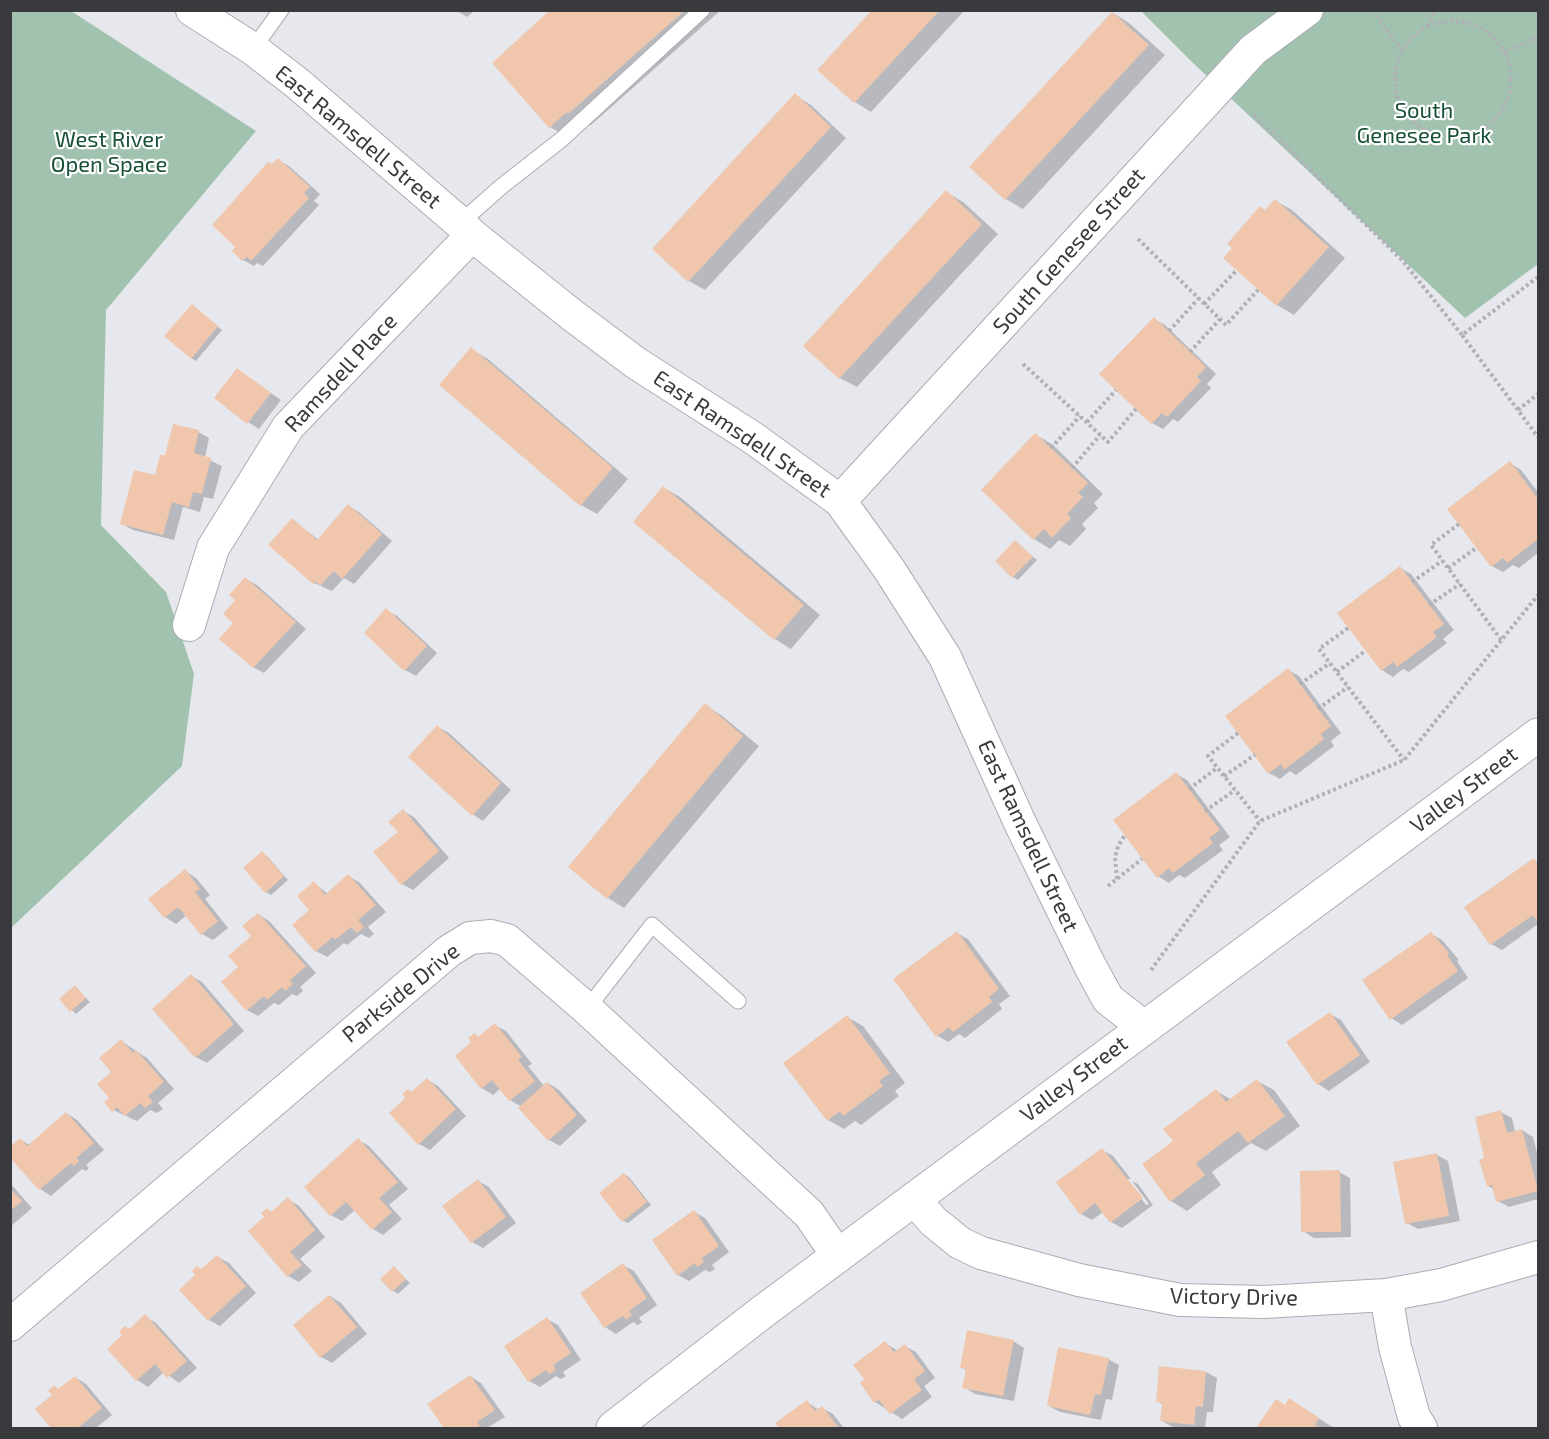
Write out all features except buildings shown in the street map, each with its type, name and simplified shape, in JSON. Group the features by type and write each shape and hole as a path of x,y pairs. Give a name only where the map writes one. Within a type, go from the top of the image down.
{"street":[{"name":"East Ramsdell Street","path":"192,10 253,49 297,83 466,229 572,315 636,363 753,438 840,501 889,569 945,657 1021,825 1108,999 1144,1027"},
{"name":"South Genesee Street","path":"840,501 1253,50 1306,10"},
{"name":"Ramsdell Place","path":"189,626 213,548 288,426 466,229"},
{"name":"Valley Street","path":"613,1428 761,1313 1539,735"},
{"name":"Parkside Drive","path":"10,1325 449,951 470,938 490,936 507,940 587,1009 809,1214 838,1256"},
{"name":"Victory Drive","path":"914,1199 933,1221 960,1243 981,1253 1079,1280 1180,1299 1263,1302 1386,1294 1441,1285 1539,1257"},
{"path":"1386,1294 1398,1357 1414,1417 1421,1428"}],"lane":[{"path":"253,49 281,10"},
{"path":"466,229 502,186 562,139 702,10"},
{"path":"587,1009 652,925 738,1001"}],"path":[{"path":"1427,26 1449,20 1473,24 1492,36 1505,52 1511,72 1510,92 1502,111 1485,128 1462,137 1439,136 1417,126 1402,107 1395,84 1397,61 1408,41 1427,26 1437,10"},
{"path":"1376,15 1402,51"},
{"path":"1505,52 1539,37"},
{"path":"1254,115 1402,260 1518,410 1537,431 1539,437"},
{"path":"1138,239 1226,325 1258,290"},
{"path":"1204,304 1237,270"},
{"path":"1462,336 1539,277"},
{"path":"1169,331 1199,298"},
{"path":"1190,352 1220,319"},
{"path":"1023,364 1108,442 1136,409"},
{"path":"1087,422 1116,390"},
{"path":"1518,410 1539,394"},
{"path":"1051,448 1080,416"},
{"path":"1072,468 1100,435"},
{"path":"1459,524 1431,545 1502,641"},
{"path":"1448,568 1476,548"},
{"path":"1412,582 1442,561"},
{"path":"1429,605 1460,584"},
{"path":"1151,970 1260,821 1404,760 1539,595"},
{"path":"1348,628 1319,649 1404,760"},
{"path":"1336,672 1365,651"},
{"path":"1300,684 1330,663"},
{"path":"1318,709 1348,687"},
{"path":"1238,733 1208,756 1260,821"},
{"path":"1224,776 1255,755"},
{"path":"1189,789 1218,768"},
{"path":"1205,811 1235,790"},
{"path":"1117,879 1115,857 1118,846 1125,835"},
{"path":"1108,886 1142,859"}],"green space":[{"name":"West River Open Space","path":"11,11 71,11 256,131 106,310 101,525 166,592 194,674 182,766 11,928"},
{"name":"South Genesee Park","path":"1141,11 1538,11 1538,264 1465,318 1193,63"}]}
